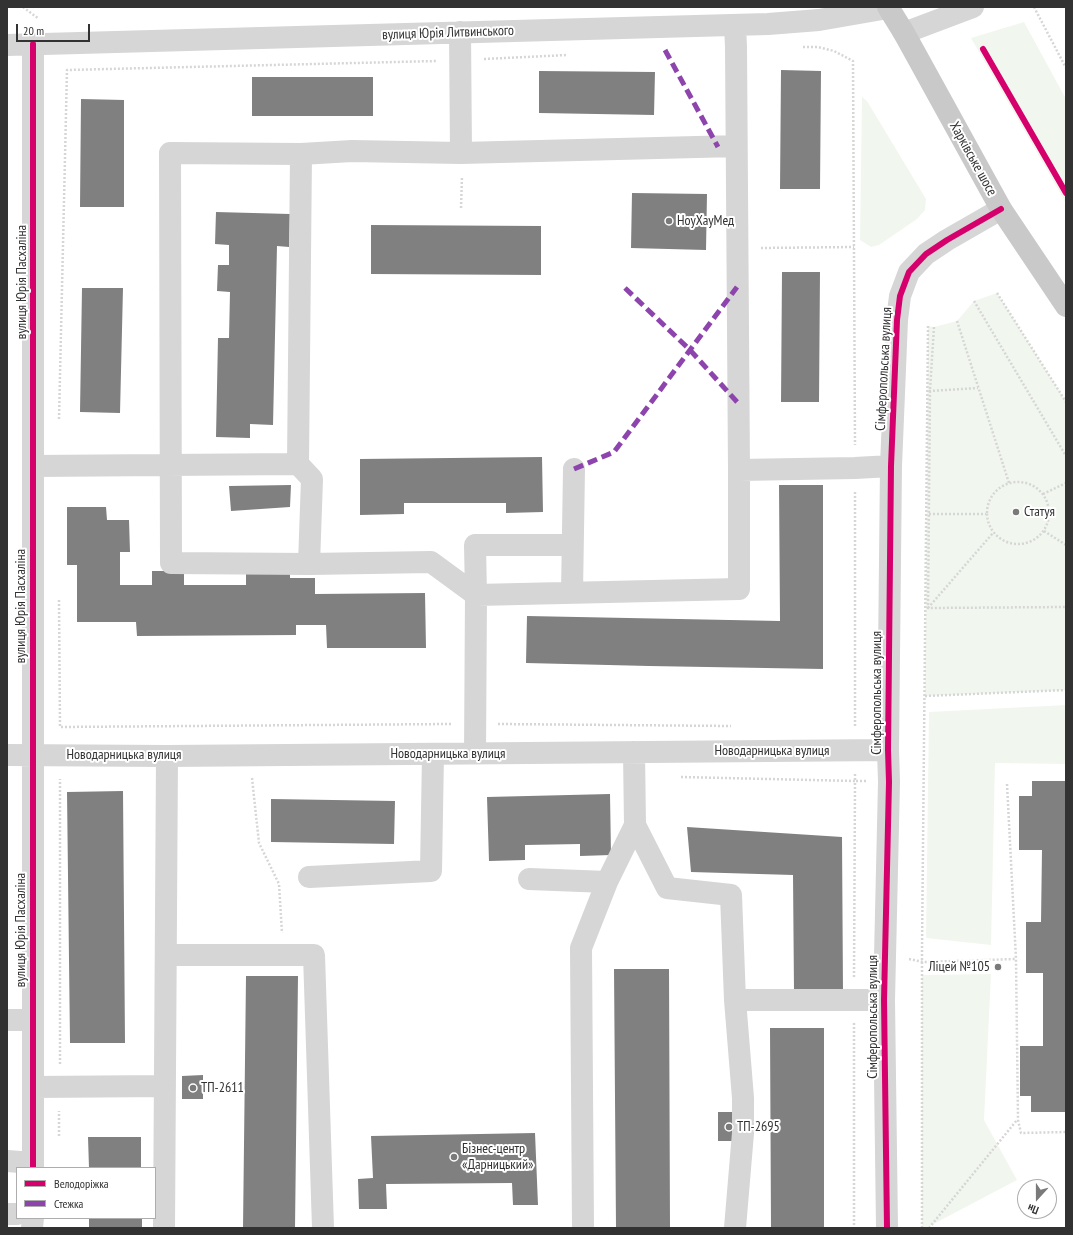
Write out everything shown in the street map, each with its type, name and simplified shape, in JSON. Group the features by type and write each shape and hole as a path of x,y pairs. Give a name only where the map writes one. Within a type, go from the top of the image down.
{"main road":[{"name":"Харківське шосе","path":"888,7 904,33 1001,209 1066,306"}],"street":[{"name":"вулиця Юрія Литвинського","path":"7,45 768,24 819,20 888,7"},
{"path":"904,33 973,7"},
{"path":"735,25 739,470 739,589 476,595 431,562 309,564 171,563 170,153 301,154 352,151 462,153 736,146"},
{"path":"460,32 462,153"},
{"name":"вулиця Юрія Пасхаліна","path":"33,1166 34,44"},
{"path":"301,154 298,464 312,479 309,564"},
{"name":"Сімферопольська вулиця","path":"887,1228 884,1000 889,782 888,750 891,466 897,320 900,296 909,272 926,254 947,240 1001,209"},
{"path":"33,466 298,464"},
{"path":"739,470 891,466"},
{"path":"572,593 574,469"},
{"path":"475,753 475,545 572,545"},
{"name":"Новодарницька вулиця","path":"7,755 168,756 888,750"},
{"path":"634,752 635,825 667,888 732,895 735,1000 743,1098 743,1133 735,1228"},
{"path":"309,876 431,871 433,754"},
{"path":"164,1228 168,756"},
{"path":"583,1228 581,948 607,882 635,825"},
{"path":"529,879 607,882"},
{"path":"166,955 314,955 323,1228"},
{"path":"735,1000 884,1000"},
{"path":"7,1020 33,1020"},
{"path":"33,1087 165,1086"},
{"path":"7,1161 33,1166"}],"path":[{"path":"23,7 41,21"},
{"path":"1034,7 1066,68"},
{"path":"818,47 834,51 854,61 855,781 889,782"},
{"path":"58,426 67,70"},
{"path":"461,208 462,153"},
{"path":"737,248 854,247"},
{"path":"997,292 1066,402"},
{"path":"974,301 1066,456"},
{"path":"957,321 1009,483"},
{"path":"922,1228 928,326"},
{"path":"926,644 928,608 930,390 934,327"},
{"path":"930,390 978,388"},
{"path":"927,398 930,390"},
{"path":"1043,494 1066,482"},
{"path":"1009,483 1027,483 1043,494 1049,510 1044,532 1028,543 1006,543 993,533 986,514 991,496 1009,483"},
{"path":"926,521 929,514"},
{"path":"929,514 986,514"},
{"path":"1044,532 1066,545"},
{"path":"928,608 993,533"},
{"path":"59,593 60,727"},
{"path":"928,608 1066,607"},
{"path":"925,696 1066,690"},
{"path":"59,1139 60,777"},
{"path":"252,778 259,843 279,884 282,928 281,955"},
{"path":"1007,784 1016,959 1018,1120 1021,1132 1066,1132"},
{"path":"923,962 1016,959"},
{"path":"929,1228 1018,1120"}],"shaded area":[{"path":"1024,22 1066,99 1066,203 971,38"},
{"path":"862,97 867,101 926,199 925,210 917,219 879,245 871,247 860,240"},
{"path":"997,293 1066,402 1066,690 925,696 928,326 934,327 957,321 974,301"},
{"path":"1066,705 1066,764 995,763 991,945 926,938 929,712"},
{"path":"991,974 984,1120 1017,1180 926,1228 922,1228 922,975"}],"building":[{"path":"781,70 821,71 820,189 780,189"},
{"path":"539,71 655,72 654,115 539,113"},
{"path":"252,77 373,77 373,116 252,116"},
{"path":"81,99 124,100 124,207 80,207"},
{"name":"НоуХауМед","path":"632,193 707,194 706,250 631,248"},
{"path":"216,212 290,214 289,247 277,246 273,425 250,424 250,438 216,437 218,338 229,338 230,292 217,291 218,265 229,265 229,245 215,244"},
{"path":"371,225 541,226 541,275 371,274"},
{"path":"782,272 820,272 819,402 781,402"},
{"path":"82,288 123,288 120,413 80,412"},
{"path":"542,457 543,512 506,513 506,503 404,503 404,514 360,515 360,459"},
{"path":"291,485 290,507 231,511 229,486"},
{"path":"779,485 823,485 823,669 526,663 527,616 780,621"},
{"path":"67,507 106,507 107,520 129,520 130,552 120,552 120,585 152,585 152,571 184,571 184,585 246,585 246,567 290,567 290,578 315,578 315,594 425,593 426,648 327,648 326,625 296,625 296,635 137,636 136,622 77,622 77,565 67,565"},
{"path":"1032,781 1066,781 1066,1112 1031,1112 1031,1096 1020,1096 1020,1046 1043,1046 1043,973 1026,973 1026,922 1041,922 1042,850 1019,850 1019,796 1032,796"},
{"path":"123,791 125,1043 70,1043 67,792"},
{"path":"610,794 611,855 580,856 580,844 525,845 525,860 489,861 487,797"},
{"path":"271,799 395,801 394,844 271,842"},
{"path":"687,827 842,837 843,993 794,992 793,875 691,872"},
{"path":"614,969 669,969 670,1228 616,1228"},
{"path":"246,976 298,976 295,1228 243,1228"},
{"path":"770,1028 824,1028 824,1228 771,1228"},
{"name":"ТП-2611","path":"203,1075 203,1099 182,1099 182,1076"},
{"name":"ТП-2695","path":"718,1112 739,1112 739,1141 718,1141"},
{"name":"Бізнес-центр «Дарницький»","path":"535,1133 538,1205 513,1205 512,1183 386,1184 387,1209 359,1209 358,1179 373,1178 371,1136"},
{"path":"88,1137 141,1137 141,1167 89,1167"},
{"path":"89,1219 142,1219 142,1228 89,1228"}],"marked path":[{"path":"665,50 718,147"},
{"path":"574,469 614,452 737,287"},
{"path":"625,288 690,350 738,403"}],"cycle path":[{"path":"33,44 33,1167"},
{"path":"983,49 1066,193"},
{"path":"887,1228 884,1000 889,782 888,750 891,466 897,320 900,296 909,272 926,254 947,240 1001,209"}],"place":[{"name":"НоуХауМед","path":"669,221"},
{"name":"Статуя","path":"1016,512"},
{"name":"Ліцей №105","path":"998,967"},
{"name":"ТП-2611","path":"193,1088"},
{"name":"ТП-2695","path":"729,1127"},
{"name":"Бізнес-центр «Дарницький»","path":"454,1157"}]}
